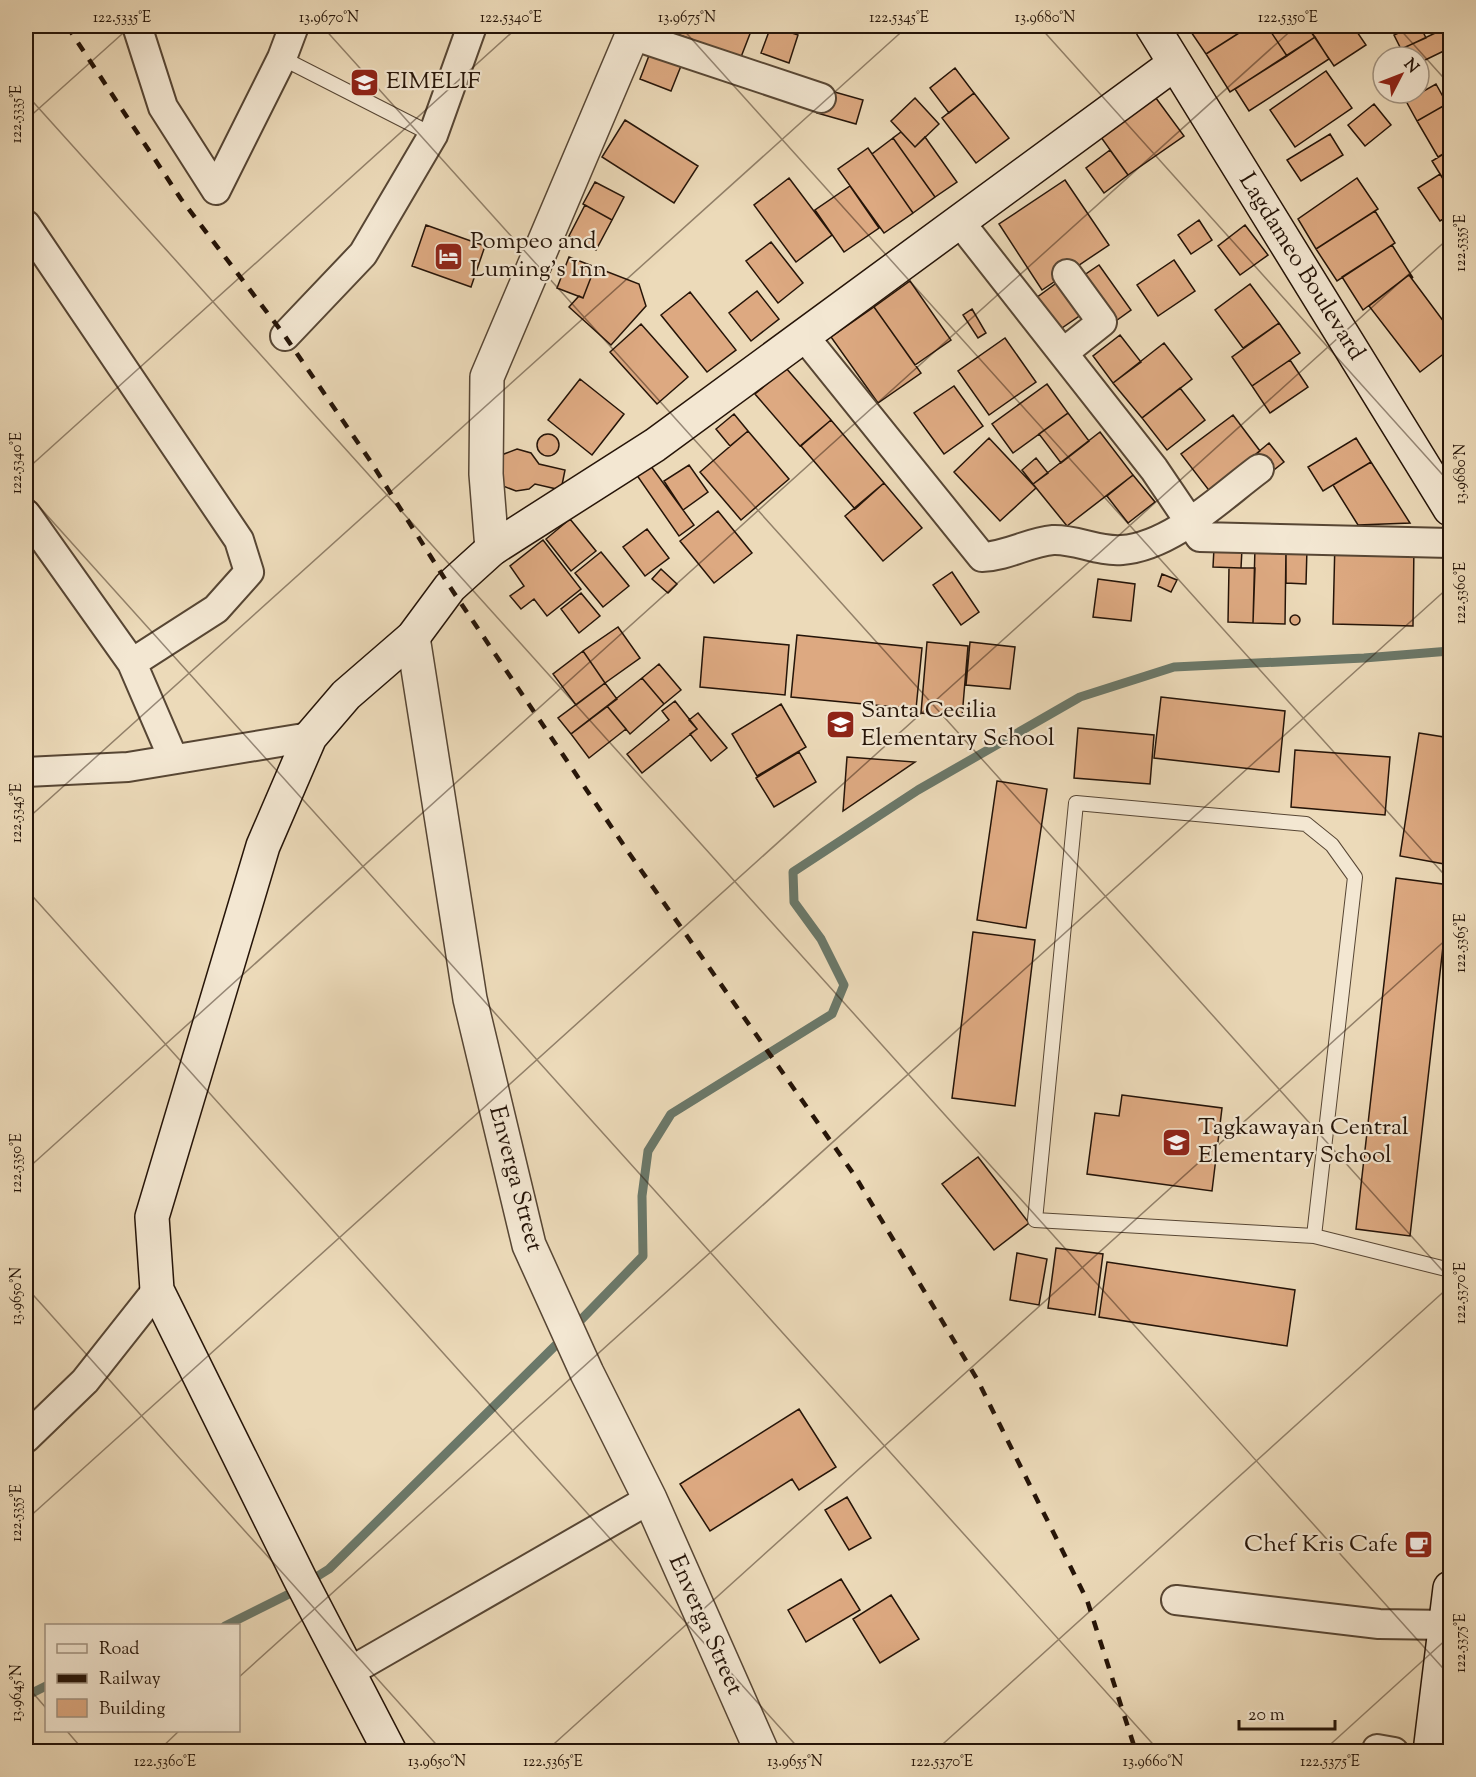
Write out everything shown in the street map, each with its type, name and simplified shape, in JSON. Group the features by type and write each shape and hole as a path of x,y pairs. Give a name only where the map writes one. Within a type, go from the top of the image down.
{"main road":[{"name":"Lagdameo Boulevard","path":"1152,26 1450,508"},
{"path":"492,549 486,474 487,378 634,30"},
{"path":"390,1752 326,1625 300,1579 157,1290 152,1216 263,846 310,737 346,695 412,637 450,587 492,549 654,445 958,220 1174,64"},
{"name":"Enverga Street","path":"412,637 471,999 529,1245 587,1373 650,1499 762,1752"},
{"path":"1430,1752 1448,1625 1450,1588"}],"street":[{"path":"137,26 163,107 216,190 282,58 294,26"},
{"path":"285,336 363,254 433,135 472,26"},
{"path":"634,30 821,98"},
{"path":"958,220 1154,469 1200,537 1450,543"},
{"path":"26,225 239,540 249,572 216,609 132,663"},
{"path":"1063,353 1102,322 1067,274"},
{"path":"803,335 982,557 999,556 1054,540 1094,549 1123,550 1150,544 1190,523 1259,469"},
{"path":"26,514 132,663 173,758"},
{"path":"26,772 128,767 310,737"},
{"path":"26,1438 86,1381 157,1290"},
{"path":"349,1672 650,1499"},
{"path":"1176,1600 1379,1624 1448,1625"}],"lane":[{"path":"282,58 433,135"},
{"path":"1314,1236 1355,877 1332,845 1306,824 1076,803 1035,1220 1314,1236 1450,1270"}],"building":[{"path":"673,26 753,26 741,57 671,32"},
{"path":"771,26 798,35 789,63 761,53"},
{"path":"1187,26 1250,26 1206,54"},
{"path":"1250,26 1267,26 1287,56 1230,92 1206,54"},
{"path":"1267,26 1307,26 1315,37 1287,56"},
{"path":"1307,26 1353,26 1366,45 1334,66"},
{"path":"1414,26 1420,26 1426,38 1410,45 1399,45 1394,35"},
{"path":"1450,26 1450,48 1431,57 1431,45 1410,45"},
{"path":"1315,37 1329,59 1249,111 1235,89"},
{"path":"650,53 681,66 671,91 640,79"},
{"path":"955,68 974,93 949,113 930,88"},
{"path":"1326,71 1352,108 1295,147 1270,110"},
{"path":"1436,84 1447,104 1417,121 1408,105 1431,105 1431,87"},
{"path":"824,89 863,100 856,124 817,113"},
{"path":"974,93 1009,138 976,163 942,118"},
{"path":"1153,94 1184,136 1128,175 1098,133"},
{"path":"915,98 939,124 915,147 891,121"},
{"path":"1450,102 1450,150 1438,157 1417,121"},
{"path":"1375,105 1391,125 1365,146 1348,125"},
{"path":"625,120 698,166 674,203 602,157"},
{"path":"901,132 915,147 925,137 957,182 935,197 893,138"},
{"path":"1330,134 1343,155 1301,181 1287,160"},
{"path":"893,138 935,197 913,213 872,154"},
{"path":"868,148 913,213 884,233 838,169"},
{"path":"1110,150 1128,175 1104,193 1086,168"},
{"path":"1450,150 1450,190 1432,161"},
{"path":"1440,174 1450,190 1450,215 1440,221 1418,188"},
{"path":"789,178 832,235 796,262 754,205"},
{"path":"1357,178 1378,209 1316,249 1298,219"},
{"path":"1065,180 1109,245 1042,290 999,224"},
{"path":"595,182 624,197 612,220 583,204"},
{"path":"850,186 879,228 844,252 815,210"},
{"path":"585,205 612,220 596,250 569,236"},
{"path":"1375,211 1395,243 1337,281 1316,249"},
{"path":"1199,220 1212,240 1191,254 1178,235"},
{"name":"Pompeo and Luming's Inn","path":"426,225 485,246 471,287 412,266"},
{"path":"1245,225 1268,255 1240,275 1218,246"},
{"path":"771,242 803,283 778,303 746,261"},
{"path":"1392,245 1413,278 1409,275 1363,310 1342,277"},
{"path":"569,257 595,267 583,298 557,288"},
{"path":"1174,260 1195,291 1158,316 1137,285"},
{"path":"1099,265 1131,310 1113,323 1080,278"},
{"path":"595,267 639,284 646,306 611,345 569,307 579,296 583,298"},
{"path":"1409,275 1450,330 1450,349 1420,372 1369,306"},
{"path":"1062,279 1085,312 1059,330 1036,298"},
{"path":"910,281 951,340 915,365 874,307"},
{"path":"1250,284 1279,323 1243,348 1215,310"},
{"path":"757,291 779,319 751,341 729,313"},
{"path":"690,292 736,350 707,372 661,315"},
{"path":"874,307 921,373 878,403 831,337"},
{"path":"972,309 986,333 978,338 963,315"},
{"path":"1279,323 1300,353 1252,386 1232,357"},
{"path":"641,324 688,377 657,404 610,352"},
{"path":"1120,335 1141,362 1113,383 1093,356"},
{"path":"1005,338 1036,382 989,415 958,371"},
{"path":"1164,343 1192,379 1142,418 1113,383"},
{"path":"1290,360 1308,387 1270,413 1252,386"},
{"path":"786,368 831,420 800,446 755,394"},
{"path":"580,379 624,414 592,455 548,420"},
{"path":"1047,384 1068,413 1013,453 992,424"},
{"path":"954,386 983,426 944,454 914,413"},
{"path":"1180,388 1205,420 1167,450 1142,418"},
{"path":"1068,413 1089,441 1061,463 1039,434"},
{"path":"734,414 748,431 730,446 716,429"},
{"path":"1233,415 1260,451 1211,493 1181,454"},
{"path":"831,420 884,483 855,509 801,446"},
{"path":"748,431 789,479 741,520 700,472"},
{"path":"1100,432 1133,475 1067,526 1033,484"},
{"path":"548,434 556,437 559,445 556,453 548,456 540,453 537,445 540,437"},
{"path":"989,438 1036,488 1000,521 954,472"},
{"path":"1356,438 1371,462 1323,491 1308,467"},
{"path":"1269,443 1284,462 1265,477 1251,458"},
{"path":"517,449 531,453 539,464 565,470 561,490 535,484 529,489 516,491 503,486 499,459 504,454"},
{"path":"1036,458 1048,473 1033,484 1022,470"},
{"path":"1371,462 1410,523 1358,525 1333,485"},
{"path":"650,465 694,525 679,536 636,474"},
{"path":"689,465 708,492 683,510 664,481"},
{"path":"1133,475 1155,502 1128,523 1107,496"},
{"path":"884,483 922,528 883,561 845,516"},
{"path":"718,511 752,553 714,583 680,541"},
{"path":"570,519 596,551 571,571 546,539"},
{"path":"647,529 669,558 645,576 623,547"},
{"path":"543,540 581,589 547,616 534,599 521,609 510,596 524,586 510,566"},
{"path":"1335,540 1414,542 1413,626 1333,624"},
{"path":"1255,547 1286,548 1285,624 1253,623"},
{"path":"1214,548 1242,549 1241,568 1213,567"},
{"path":"1286,548 1307,548 1306,584 1286,583"},
{"path":"601,552 629,586 603,607 575,573"},
{"path":"1229,568 1255,568 1253,623 1228,622"},
{"path":"661,569 677,584 668,593 652,579"},
{"path":"952,572 979,612 961,625 933,585"},
{"path":"1162,574 1177,580 1171,592 1158,586"},
{"path":"1098,579 1135,584 1131,621 1093,617"},
{"path":"581,593 600,616 579,633 561,609"},
{"path":"1295,615 1299,616 1299,624 1295,625 1291,624 1290,620 1291,616"},
{"path":"618,627 640,658 605,683 583,651"},
{"path":"797,635 922,648 916,709 791,697"},
{"path":"704,637 789,645 785,695 700,687"},
{"path":"927,642 968,646 962,717 921,713"},
{"path":"970,642 1015,647 1010,689 966,685"},
{"path":"583,651 605,683 576,705 553,674"},
{"path":"659,664 681,690 664,704 642,678"},
{"path":"642,678 664,704 630,734 607,706"},
{"path":"605,683 617,699 571,734 558,718"},
{"path":"1161,697 1285,711 1279,772 1154,758"},
{"path":"675,701 697,729 642,773 627,754 669,720 662,711"},
{"path":"781,704 806,747 757,776 732,734"},
{"path":"607,706 626,729 589,758 571,734"},
{"path":"698,713 727,748 711,761 690,734 697,729 689,720"},
{"path":"1078,728 1154,735 1150,784 1074,778"},
{"path":"1419,733 1450,738 1450,865 1400,856"},
{"path":"1295,750 1390,757 1385,815 1291,807"},
{"path":"799,752 816,782 774,807 756,778"},
{"path":"847,757 915,762 843,811"},
{"path":"997,781 1047,789 1026,928 977,920"},
{"path":"1396,878 1450,885 1410,1236 1356,1229"},
{"path":"973,932 1035,940 1015,1106 952,1098"},
{"path":"1122,1095 1222,1108 1212,1191 1087,1174 1095,1113 1119,1116"},
{"path":"978,1157 1029,1223 994,1250 942,1184"},
{"path":"1056,1248 1103,1254 1095,1315 1048,1308"},
{"path":"1017,1253 1047,1259 1039,1305 1010,1300"},
{"path":"1107,1262 1295,1290 1287,1346 1099,1317"},
{"path":"799,1409 836,1467 799,1490 792,1479 710,1531 680,1484"},
{"path":"847,1497 871,1538 849,1550 825,1510"},
{"path":"841,1579 860,1610 806,1642 788,1610"},
{"path":"891,1595 919,1639 880,1663 853,1619"}],"waterway":[{"path":"574,1327 643,1256 642,1196 648,1151 671,1114 832,1014 844,985 821,939 794,902 793,872 918,790 1080,697 1174,667 1364,658 1450,651"},
{"path":"229,1624 289,1594 329,1569 564,1337"},
{"path":"26,1696 45,1686"}],"railway":[{"path":"67,26 181,199 285,336 629,853 855,1176 977,1379 1087,1600 1136,1752"}],"place":[{"name":"EIMELIF","path":"365,82"},
{"name":"Pompeo and Luming's Inn","path":"449,256"},
{"name":"Santa Cecilia Elementary School","path":"840,725"},
{"name":"Tagkawayan Central Elementary School","path":"1177,1142"},
{"name":"Chef Kris Cafe","path":"1419,1545"}]}
